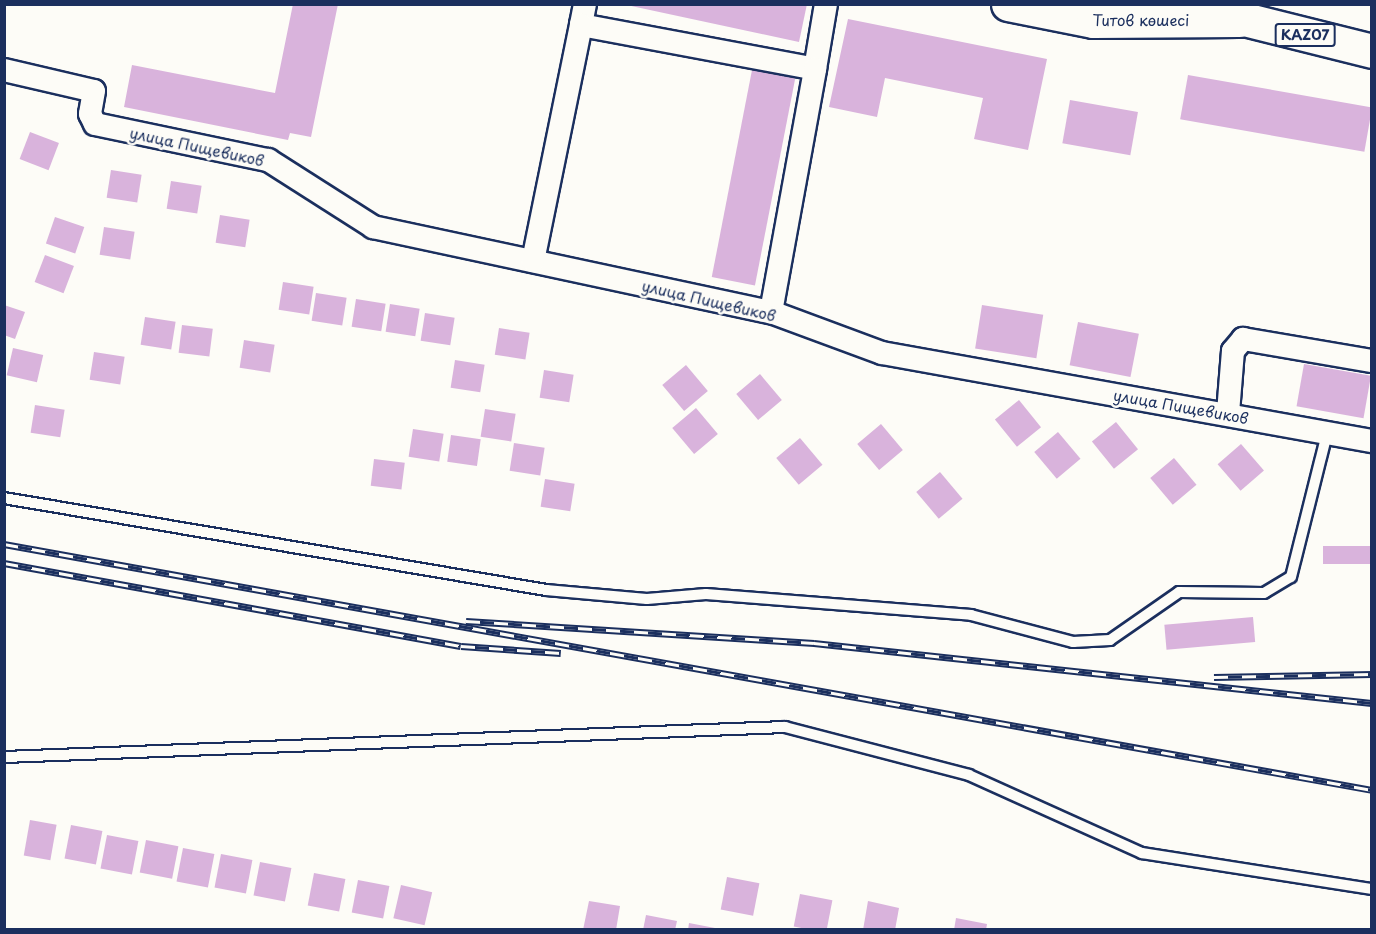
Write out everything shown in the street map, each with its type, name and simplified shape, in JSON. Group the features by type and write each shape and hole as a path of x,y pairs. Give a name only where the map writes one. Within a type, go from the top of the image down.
{"highway":[{"name":"Титов көшесі","path":"1008,4 1094,13 1239,20"},
{"name":"Титов көшесі","path":"1199,4 1239,20 1371,51"}],"street":[{"path":"771,312 826,4"},
{"path":"533,261 583,15 815,69"},
{"name":"улица Пищевиков","path":"4,70 94,91 90,114 95,124 268,160 373,227 771,312 882,353 1228,413 1371,441"},
{"path":"1228,413 1233,351 1243,339 1371,361"}],"lane":[{"path":"4,498 546,590 647,599 706,594 970,615 1073,642 1110,640 1179,592 1264,593 1292,577 1327,434"},
{"path":"4,757 785,727 969,776 1142,853 1371,889"}],"building":[{"path":"293,4 338,4 311,137 290,133 288,140 124,107 132,65 275,93"},
{"path":"622,4 807,4 799,42"},
{"path":"848,19 1047,59 1028,150 974,139 983,98 885,78 877,117 829,107"},
{"path":"752,70 795,78 755,286 712,277"},
{"path":"1188,75 1372,107 1364,152 1180,119"},
{"path":"1070,100 1138,112 1130,155 1062,143"},
{"path":"30,132 59,143 49,170 20,159"},
{"path":"111,170 142,175 137,203 107,198"},
{"path":"171,181 202,186 197,214 167,209"},
{"path":"220,215 250,220 245,247 216,243"},
{"path":"55,217 84,227 75,254 46,243"},
{"path":"104,227 135,232 130,260 100,255"},
{"path":"45,255 74,266 64,293 35,282"},
{"path":"283,282 314,287 309,315 279,310"},
{"path":"316,293 347,298 342,326 312,321"},
{"path":"356,299 386,304 381,331 352,327"},
{"path":"390,304 420,309 415,336 386,332"},
{"path":"4,305 25,312 15,339 4,335"},
{"path":"982,305 1043,315 1036,358 975,348"},
{"path":"425,313 455,318 450,345 421,341"},
{"path":"145,317 176,322 171,350 141,345"},
{"path":"1078,322 1139,334 1130,377 1070,365"},
{"path":"182,325 213,329 209,357 179,353"},
{"path":"499,328 530,333 525,360 495,355"},
{"path":"244,340 275,345 270,373 240,368"},
{"path":"13,348 43,355 37,382 7,375"},
{"path":"94,352 125,357 120,385 90,380"},
{"path":"455,360 485,365 480,392 451,388"},
{"path":"1304,364 1371,376 1364,418 1297,406"},
{"path":"686,365 708,391 684,411 662,385"},
{"path":"544,370 574,375 569,402 540,398"},
{"path":"760,374 782,400 758,420 736,394"},
{"path":"1019,400 1041,427 1017,447 995,420"},
{"path":"35,405 65,410 60,437 31,433"},
{"path":"696,408 718,434 694,454 672,428"},
{"path":"485,409 516,414 511,442 481,437"},
{"path":"1116,422 1138,449 1114,469 1092,442"},
{"path":"881,424 903,450 879,470 857,444"},
{"path":"413,429 444,434 439,462 409,457"},
{"path":"1058,432 1080,459 1057,479 1034,452"},
{"path":"451,435 481,439 477,466 447,462"},
{"path":"800,438 822,465 799,485 776,458"},
{"path":"514,443 545,448 540,476 510,471"},
{"path":"1241,444 1264,470 1241,491 1218,464"},
{"path":"1174,458 1196,485 1173,505 1150,478"},
{"path":"374,459 405,463 401,490 371,486"},
{"path":"940,472 962,499 939,519 916,492"},
{"path":"545,479 575,484 570,511 541,507"},
{"path":"1323,546 1372,546 1372,564 1323,564"},
{"path":"1253,617 1255,642 1167,650 1164,625"},
{"path":"30,820 57,825 50,860 24,855"},
{"path":"71,825 102,831 96,864 65,858"},
{"path":"107,835 138,841 132,874 101,868"},
{"path":"146,840 178,846 172,879 140,872"},
{"path":"183,848 214,854 208,887 177,881"},
{"path":"221,854 252,860 246,893 215,887"},
{"path":"260,862 291,868 285,901 254,895"},
{"path":"314,873 345,879 339,911 308,905"},
{"path":"727,877 759,883 753,916 721,909"},
{"path":"358,880 389,886 383,918 352,912"},
{"path":"401,885 432,892 425,925 393,918"},
{"path":"800,894 832,900 827,930 794,926"},
{"path":"589,901 620,906 616,930 583,930"},
{"path":"868,901 899,908 895,930 863,930"},
{"path":"646,915 677,921 675,930 643,930"},
{"path":"956,918 987,924 986,930 954,930"},
{"path":"689,923 715,928 715,930 688,930"}],"railway":[{"path":"4,544 1372,790"},
{"path":"4,563 461,646 561,653"},
{"path":"466,621 814,643 1372,703"},
{"path":"1214,677 1372,674"}]}
